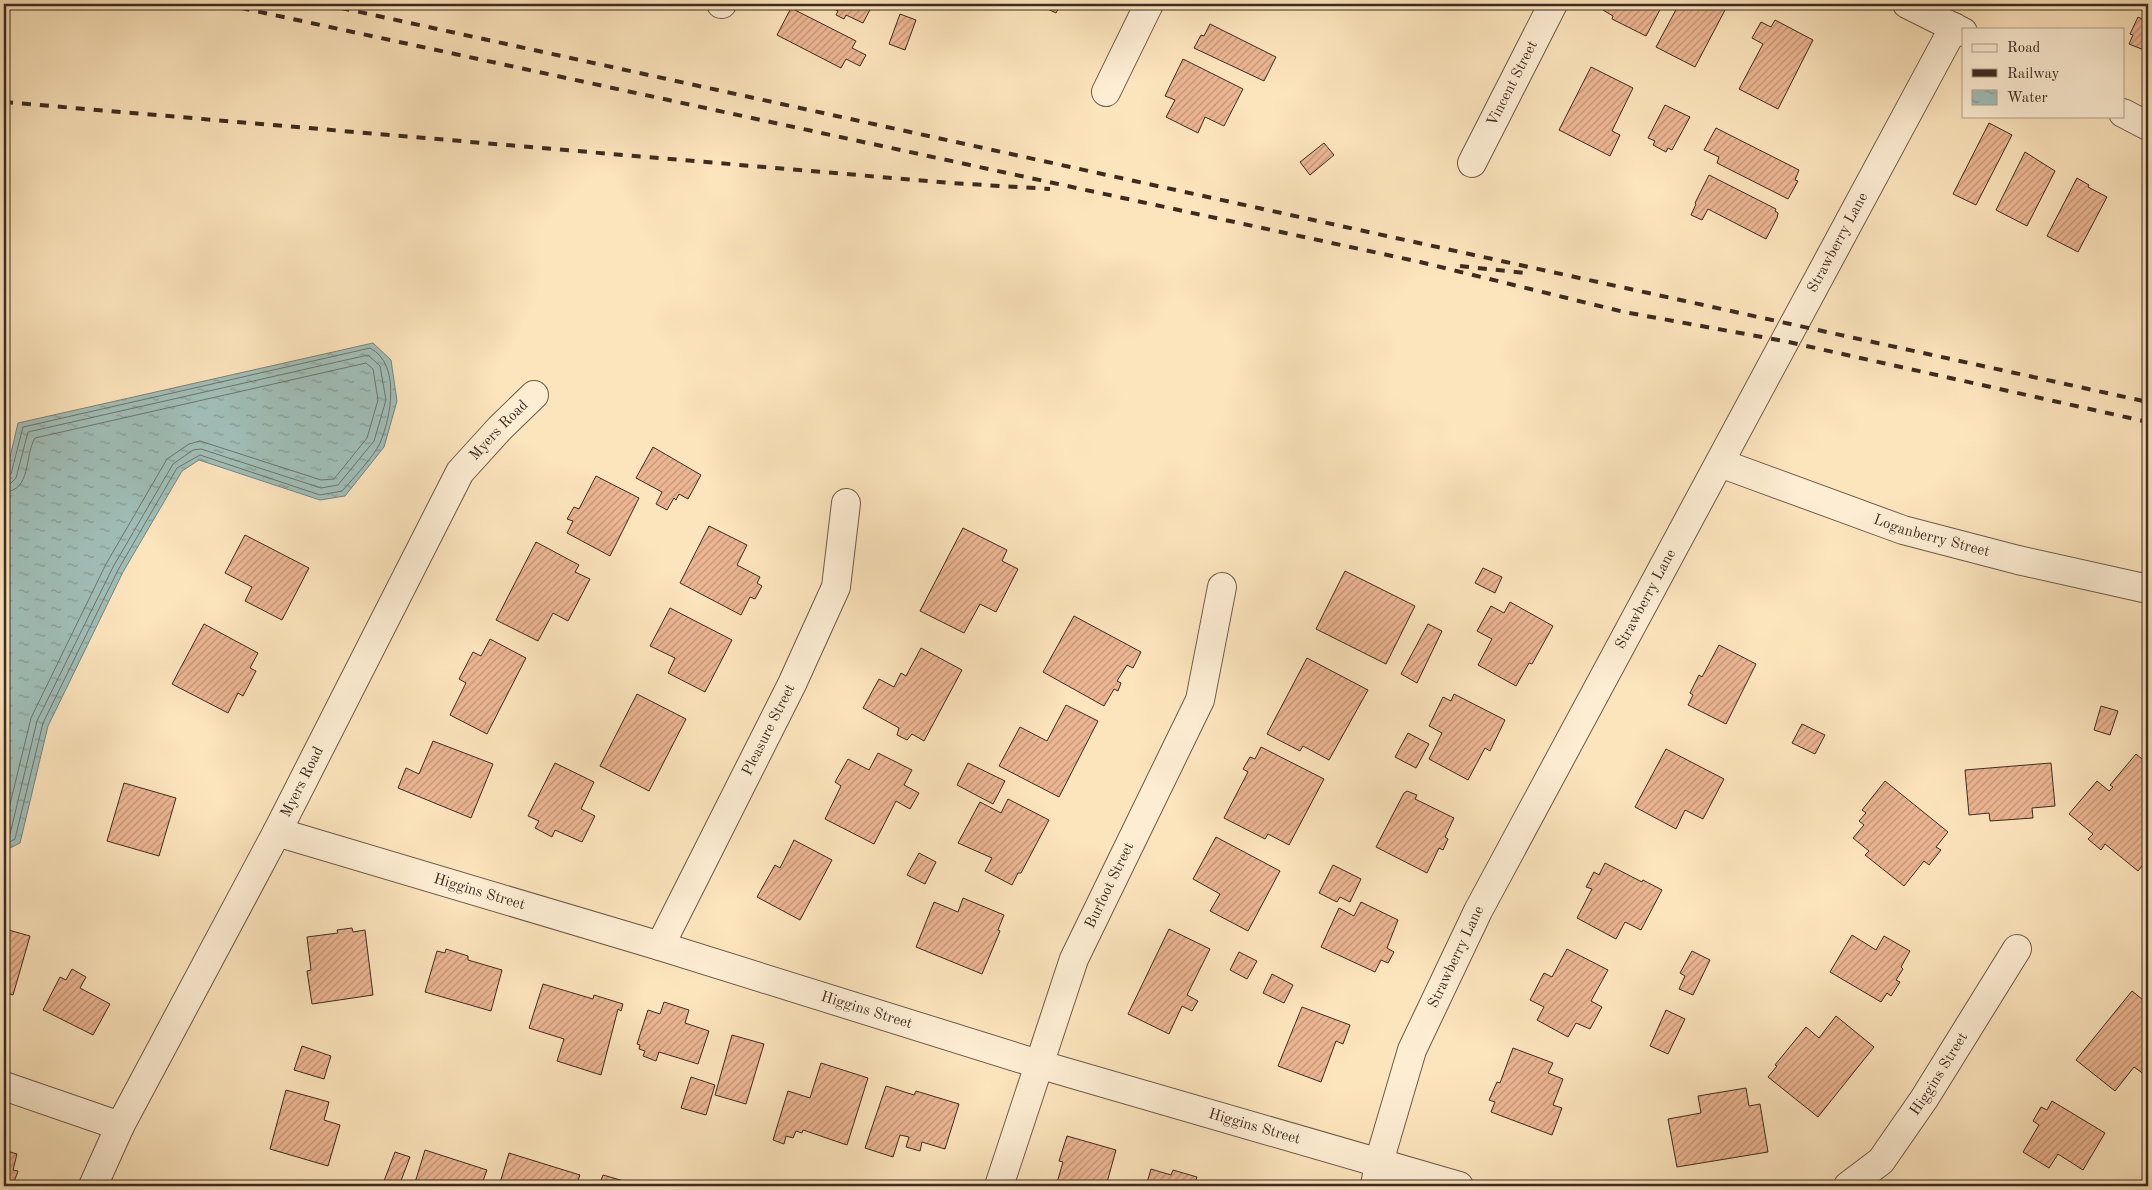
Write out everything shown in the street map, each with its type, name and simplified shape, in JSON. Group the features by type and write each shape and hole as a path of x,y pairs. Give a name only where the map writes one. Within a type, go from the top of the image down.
{"street":[{"path":"1106,92 1149,4"},
{"name":"Vincent Street","path":"1472,164 1553,4"},
{"path":"1907,4 1958,30"},
{"name":"Strawberry Lane","path":"1377,1174 1412,1050 1478,911 1720,463 1958,30"},
{"path":"2124,114 2148,126"},
{"name":"Myers Road","path":"101,1184 120,1126 277,832 460,472 500,428 534,395"},
{"name":"Loganberry Street","path":"1720,463 1903,530 2018,560 2148,589"},
{"name":"Pleasure Street","path":"660,946 792,684 836,588 846,503"},
{"name":"Burfoot Street","path":"999,1186 1074,959 1200,700 1222,587"},
{"name":"Higgins Street","path":"277,832 660,946 1038,1064 1377,1174 1459,1186"},
{"name":"Higgins Street","path":"1848,1186 1881,1161 1924,1099 2017,949"},
{"path":"4,1086 120,1126"}],"water":[{"path":"373,343 391,360 397,401 384,447 345,496 320,500 199,460 182,471 123,572 48,726 20,843 4,851 4,483 18,423"}],"building":[{"path":"824,4 873,4 863,23 846,15 844,19 836,15 838,11"},
{"path":"1037,4 1061,4 1056,13"},
{"path":"1607,4 1663,4 1646,36 1612,19 1613,16 1603,10"},
{"path":"1679,4 1725,4 1722,9 1725,10 1695,67 1656,47"},
{"path":"791,8 856,41 852,48 866,55 860,66 846,59 841,68 777,35"},
{"path":"900,14 916,20 905,50 889,44"},
{"path":"2138,17 2148,22 2148,43 2144,50 2129,44 2133,35 2130,34"},
{"path":"1775,20 1813,40 1778,109 1739,89 1763,44 1752,38 1761,22 1771,27"},
{"path":"1210,24 1276,57 1264,81 1194,48 1201,35 1204,36"},
{"path":"1183,59 1243,89 1224,126 1205,117 1198,133 1166,117 1175,100 1165,96"},
{"path":"1591,67 1633,88 1612,131 1620,135 1610,156 1559,130"},
{"path":"1665,105 1690,117 1672,150 1668,148 1666,152 1653,145 1655,141 1648,138"},
{"path":"1989,123 2012,135 1976,205 1953,194"},
{"path":"1716,128 1799,170 1795,180 1798,181 1788,199 1717,163 1719,157 1704,150"},
{"path":"1324,143 1334,155 1310,175 1300,162"},
{"path":"2025,152 2055,171 2027,226 1996,210"},
{"path":"1709,175 1776,209 1775,211 1778,213 1777,218 1766,239 1708,209 1702,220 1691,215"},
{"path":"2077,178 2089,185 2088,187 2107,197 2078,252 2047,236"},
{"path":"653,447 701,475 688,499 679,494 676,500 674,498 667,510 656,504 662,492 636,478"},
{"path":"596,476 639,498 610,556 567,533 573,521 567,519 574,507 579,509"},
{"path":"709,526 747,545 737,565 760,577 757,583 762,586 755,599 750,597 741,615 680,583"},
{"path":"963,528 1007,550 1002,561 1018,569 996,612 980,604 964,633 920,611"},
{"path":"245,535 309,568 282,620 245,601 252,587 225,573"},
{"path":"536,542 579,565 575,572 590,579 568,621 553,613 538,641 496,620"},
{"path":"1483,568 1502,577 1495,593 1475,583"},
{"path":"1345,571 1415,606 1386,664 1316,629"},
{"path":"1510,602 1553,626 1532,664 1529,663 1516,686 1478,665 1492,639 1477,631 1491,606 1504,613"},
{"path":"670,608 732,640 705,692 668,673 675,658 650,646"},
{"path":"1074,616 1141,652 1133,668 1127,665 1117,681 1121,683 1118,691 1114,689 1104,706 1043,672"},
{"path":"204,624 258,653 250,668 256,671 243,696 238,693 228,713 172,684"},
{"path":"1428,624 1442,631 1417,683 1401,674"},
{"path":"490,639 526,658 487,734 450,715 466,683 459,679 473,652 481,656"},
{"path":"1719,645 1756,664 1726,724 1688,705 1693,695 1690,693 1699,675 1702,677"},
{"path":"921,648 962,670 924,741 912,734 907,740 897,735 899,728 863,708 879,679 894,687 901,673 906,676"},
{"path":"1307,658 1368,690 1329,760 1303,746 1300,751 1267,734"},
{"path":"637,694 686,719 649,791 600,766"},
{"path":"1454,694 1505,720 1490,751 1485,748 1468,780 1429,759 1442,733 1429,726 1443,697 1451,701"},
{"path":"1066,705 1098,721 1059,797 999,766 1020,727 1047,741"},
{"path":"2101,706 2118,711 2110,735 2094,730"},
{"path":"1802,724 1825,735 1815,754 1792,743"},
{"path":"1408,733 1429,744 1416,768 1395,757"},
{"path":"433,741 493,764 471,818 398,788 406,768 419,774"},
{"path":"1261,747 1324,779 1289,845 1268,834 1265,839 1224,818 1248,772 1243,769 1250,757 1255,759"},
{"path":"1666,749 1724,779 1703,819 1685,810 1676,829 1635,807"},
{"path":"878,753 912,770 904,785 919,793 910,809 896,801 874,844 825,819 841,786 835,782 848,759 869,770"},
{"path":"2136,754 2148,764 2148,859 2138,871 2105,844 2101,850 2088,839 2093,834 2069,814 2097,781 2109,791 2113,787 2110,785"},
{"path":"555,763 594,782 581,809 595,816 582,842 555,830 552,837 535,828 539,821 528,816"},
{"path":"968,763 1005,781 993,804 957,785"},
{"path":"2051,763 2055,806 2032,808 2033,818 1990,821 1989,813 1969,815 1965,770"},
{"path":"1885,781 1948,832 1936,847 1941,850 1929,865 1924,861 1904,886 1865,855 1869,851 1853,838 1864,825 1859,821 1866,813 1862,810"},
{"path":"124,783 176,798 159,856 107,841"},
{"path":"1407,791 1417,795 1415,799 1454,818 1445,837 1448,839 1443,850 1439,848 1427,873 1376,847 1404,793"},
{"path":"1008,799 1049,820 1021,873 1018,873 1012,885 985,871 992,858 958,843 980,802 1001,813"},
{"path":"1216,837 1280,871 1248,931 1210,911 1220,894 1193,879"},
{"path":"794,840 832,860 800,920 757,897 775,865 780,868"},
{"path":"919,853 936,862 925,884 907,875"},
{"path":"1605,863 1662,890 1641,930 1625,922 1616,939 1577,918 1592,889 1586,887 1594,872 1599,875"},
{"path":"1333,865 1361,879 1350,902 1340,897 1337,902 1319,893"},
{"path":"963,898 1004,915 998,930 1000,931 982,974 916,947 934,902 958,912"},
{"path":"1361,902 1398,920 1387,948 1394,952 1388,963 1381,960 1375,972 1321,947 1339,908 1354,916"},
{"path":"352,928 353,932 365,930 373,995 312,1004 307,971 311,970 307,937 338,933 337,930"},
{"path":"5,929 30,936 13,995 4,992"},
{"path":"1169,929 1210,949 1187,995 1198,1001 1192,1011 1182,1006 1169,1034 1128,1014"},
{"path":"1852,935 1876,950 1884,936 1910,951 1901,967 1903,969 1896,980 1900,982 1891,996 1887,993 1881,1002 1830,972"},
{"path":"446,949 468,956 468,960 502,970 491,1011 425,992 437,951 445,953"},
{"path":"1567,949 1608,970 1591,1001 1602,1007 1590,1029 1576,1023 1568,1037 1537,1020 1544,1007 1530,1000 1544,973 1552,977"},
{"path":"1692,951 1710,960 1693,995 1679,989 1685,976 1680,973"},
{"path":"1239,952 1257,961 1247,979 1230,970"},
{"path":"72,969 86,977 80,988 110,1004 93,1035 43,1010 60,977 66,980"},
{"path":"1272,974 1293,985 1284,1003 1263,993"},
{"path":"543,984 593,999 594,995 623,1004 621,1011 618,1009 601,1075 557,1061 564,1039 529,1028"},
{"path":"2132,991 2148,1004 2148,1077 2134,1067 2115,1091 2076,1060"},
{"path":"664,1002 689,1010 685,1023 709,1031 698,1064 659,1052 656,1061 643,1056 645,1051 639,1049 640,1045 637,1044 648,1010 660,1014"},
{"path":"1302,1007 1350,1025 1343,1044 1336,1041 1321,1082 1278,1066"},
{"path":"1666,1010 1685,1019 1668,1054 1650,1046"},
{"path":"1836,1016 1874,1047 1818,1117 1768,1077 1777,1066 1775,1065 1806,1027 1819,1038"},
{"path":"732,1035 764,1044 746,1104 715,1095"},
{"path":"302,1046 331,1056 324,1079 294,1070"},
{"path":"1513,1048 1553,1063 1548,1073 1563,1079 1553,1105 1562,1108 1552,1135 1491,1112 1495,1102 1489,1100 1497,1082 1500,1083"},
{"path":"821,1063 868,1078 847,1145 803,1130 802,1133 796,1131 793,1138 786,1136 784,1144 773,1140 788,1091 810,1098"},
{"path":"691,1077 715,1085 706,1115 681,1108"},
{"path":"886,1086 914,1095 916,1091 959,1104 945,1149 922,1142 920,1151 906,1147 909,1137 900,1135 893,1157 865,1148"},
{"path":"1746,1088 1749,1106 1760,1104 1768,1152 1677,1167 1668,1119 1701,1113 1698,1096"},
{"path":"286,1090 329,1102 324,1120 340,1125 328,1166 270,1149"},
{"path":"2052,1101 2105,1133 2083,1170 2058,1154 2049,1168 2023,1152 2039,1125 2033,1121 2041,1107 2047,1110"},
{"path":"1067,1136 1116,1150 1106,1186 1056,1186 1063,1162 1059,1161"},
{"path":"4,1150 17,1154 13,1170 18,1171 14,1182 9,1181 7,1186 4,1186"},
{"path":"425,1150 487,1170 481,1186 414,1186"},
{"path":"395,1152 410,1157 399,1186 384,1181"},
{"path":"509,1153 580,1175 576,1186 499,1186"},
{"path":"1151,1169 1171,1175 1173,1170 1197,1177 1195,1183 1205,1186 1146,1186"},
{"path":"603,1175 641,1186 599,1186"}],"railway":[{"path":"223,4 1420,262 1624,312 1784,341 2148,422"},
{"path":"323,4 2148,402"},
{"path":"4,102 951,183 1050,189"},
{"path":"1460,266 1525,273"}]}
